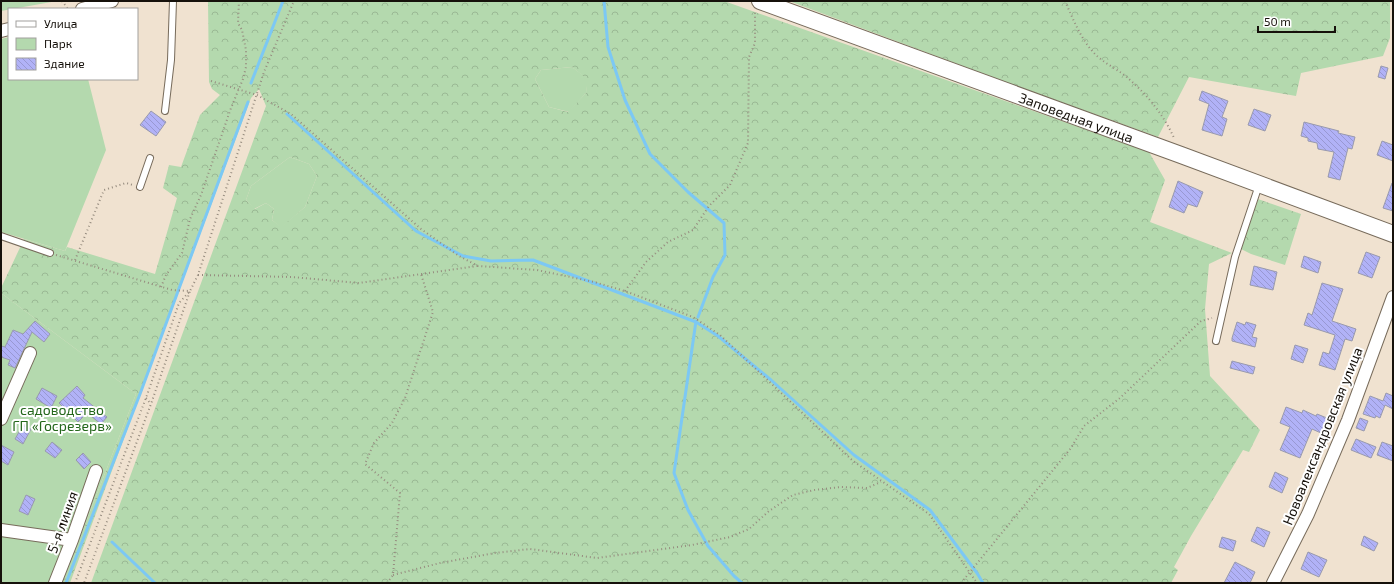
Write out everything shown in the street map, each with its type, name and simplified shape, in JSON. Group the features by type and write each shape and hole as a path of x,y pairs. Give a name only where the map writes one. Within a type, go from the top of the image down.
{"street":[{"path":"86,8 112,1"},
{"name":"Заповедная улица","path":"757,4 1181,155 1393,234"},
{"name":"Новоалександровская улица","path":"1272,583 1308,514 1342,434 1393,297"},
{"path":"1,419 30,353"},
{"name":"5-я линия","path":"55,583 96,471"},
{"path":"1,530 72,540"}],"lane":[{"path":"165,111 171,60 173,1"},
{"path":"140,187 150,158"},
{"path":"1216,341 1235,257 1259,184"},
{"path":"1,236 50,253"}],"path":[{"path":"161,286 166,275 182,253 190,220 201,195 243,79 246,67 246,50 242,30 238,23 238,1"},
{"path":"84,583 151,404 190,291 198,275 264,72 294,1"},
{"path":"1065,1 1078,31 1094,53 1123,74 1142,91 1168,125 1181,155"},
{"path":"625,291 646,262 668,242 694,230 709,206 730,185 748,143 749,57 755,43 757,4"},
{"path":"211,81 257,95 291,114 421,230 459,256 478,266"},
{"path":"75,260 104,190 126,183 140,187"},
{"path":"50,253 172,290 190,291"},
{"path":"198,275 292,277 358,283 478,266 537,270 594,282 625,291 693,317 720,335 853,461 881,482 929,514 971,571 977,583"},
{"path":"388,583 393,574 400,492 365,464 374,443 392,423 406,398 431,319 433,312 421,274"},
{"path":"75,583 146,398 179,303 190,291"},
{"path":"961,583 1071,448 1084,426 1120,398 1201,321 1221,316"},
{"path":"146,398 151,404"},
{"path":"393,574 440,563 495,553 530,549 596,558 692,545 730,537 749,530 769,511 793,495 814,490 841,487 867,488 881,482"}],"green space":[{"path":"1,1 57,1 18,8 8,8 8,10 1,11"},
{"path":"208,1 724,1 1149,152 1165,180 1150,222 1232,253 1209,264 1205,309 1210,376 1260,430 1249,452 1243,450 1191,536 1174,567 1178,570 1171,583 91,583 266,106 259,89 251,98 70,583 62,583 136,394 1,293 1,288 24,239 65,251 67,247 155,274 177,198 163,188 169,165 181,167 200,115 220,95 212,89 209,82","holes":["572,67 587,79 586,93 568,112 549,107 535,79 541,70","290,157 309,164 317,176 305,207 281,227 272,220 274,209 266,203 255,209 246,200 251,186"]},
{"path":"789,1 1390,1 1390,38 1383,56 1301,73 1296,96 1189,77 1158,137"},
{"path":"8,37 8,80 88,80 106,150 65,251 1,232 1,39"},
{"path":"572,67 588,79 586,93 569,112 549,107 535,79 541,70"},
{"path":"290,157 309,164 317,176 305,207 281,228 272,220 274,209 266,203 254,209 246,200 251,186"},
{"path":"1258,199 1301,214 1285,265 1251,254 1241,249"},
{"name":"садоводство ГП «Госрезерв»","path":"1,293 136,394 62,583 1,583"}],"building":[{"path":"1381,66 1388,68 1385,79 1378,77"},
{"path":"1202,91 1228,101 1222,117 1227,119 1222,136 1202,130 1209,104 1199,100"},
{"path":"1254,109 1271,115 1265,131 1248,125"},
{"path":"151,111 166,122 156,136 140,125"},
{"path":"1304,122 1339,131 1338,133 1355,137 1352,149 1348,148 1340,180 1328,177 1334,152 1318,149 1317,143 1308,141 1308,138 1301,136"},
{"path":"1382,141 1393,145 1393,161 1377,155"},
{"path":"1178,181 1203,192 1197,207 1188,204 1184,213 1169,207"},
{"path":"1393,183 1393,211 1383,208"},
{"path":"1366,252 1380,257 1372,278 1358,273"},
{"path":"1304,256 1321,262 1318,273 1301,267"},
{"path":"1254,266 1277,272 1273,290 1250,285"},
{"path":"1322,283 1343,289 1332,321 1356,329 1352,341 1345,339 1335,370 1319,365 1323,352 1329,354 1335,335 1304,325 1308,313 1312,315"},
{"path":"35,321 50,334 44,342 32,332 15,368 8,365 10,360 1,357 1,346 5,347 13,330 23,334"},
{"path":"1237,322 1245,325 1246,322 1256,325 1252,337 1257,338 1255,347 1232,341"},
{"path":"1295,345 1308,349 1303,363 1291,359"},
{"path":"1232,361 1255,367 1253,374 1230,368"},
{"path":"77,386 85,395 83,398 107,417 101,424 87,413 78,422 59,403"},
{"path":"42,388 57,396 51,408 36,399"},
{"path":"1386,393 1393,396 1393,409 1385,405 1380,418 1363,414 1370,396 1383,401"},
{"path":"1286,407 1302,413 1303,410 1316,416 1317,414 1327,418 1321,433 1312,429 1300,458 1280,450 1290,427 1280,423"},
{"path":"1360,418 1368,421 1364,431 1356,428"},
{"path":"23,425 31,429 23,444 15,439"},
{"path":"1356,439 1376,447 1371,458 1351,450"},
{"path":"52,442 62,450 55,458 45,451"},
{"path":"1382,442 1393,446 1393,461 1377,455"},
{"path":"1,445 14,452 8,465 1,461"},
{"path":"83,453 91,462 84,469 76,460"},
{"path":"1275,472 1288,478 1282,493 1269,487"},
{"path":"26,495 35,499 28,515 19,511"},
{"path":"1257,527 1270,532 1264,547 1251,541"},
{"path":"1364,536 1378,543 1374,551 1361,545"},
{"path":"1222,537 1236,541 1233,551 1219,547"},
{"path":"1308,552 1327,560 1319,577 1301,569"},
{"path":"1235,562 1255,572 1250,583 1224,583"}],"waterway":[{"path":"251,83 283,1"},
{"path":"604,1 608,47 625,100 650,154 688,192 724,223 725,255 713,277 698,317"},
{"path":"66,583 140,394 248,102"},
{"path":"287,114 416,231 463,256 491,261 533,260 696,322 718,336 771,380 854,455 930,510 983,583"},
{"path":"696,321 674,473 688,510 708,546 742,583"},
{"path":"112,542 155,583"}]}
